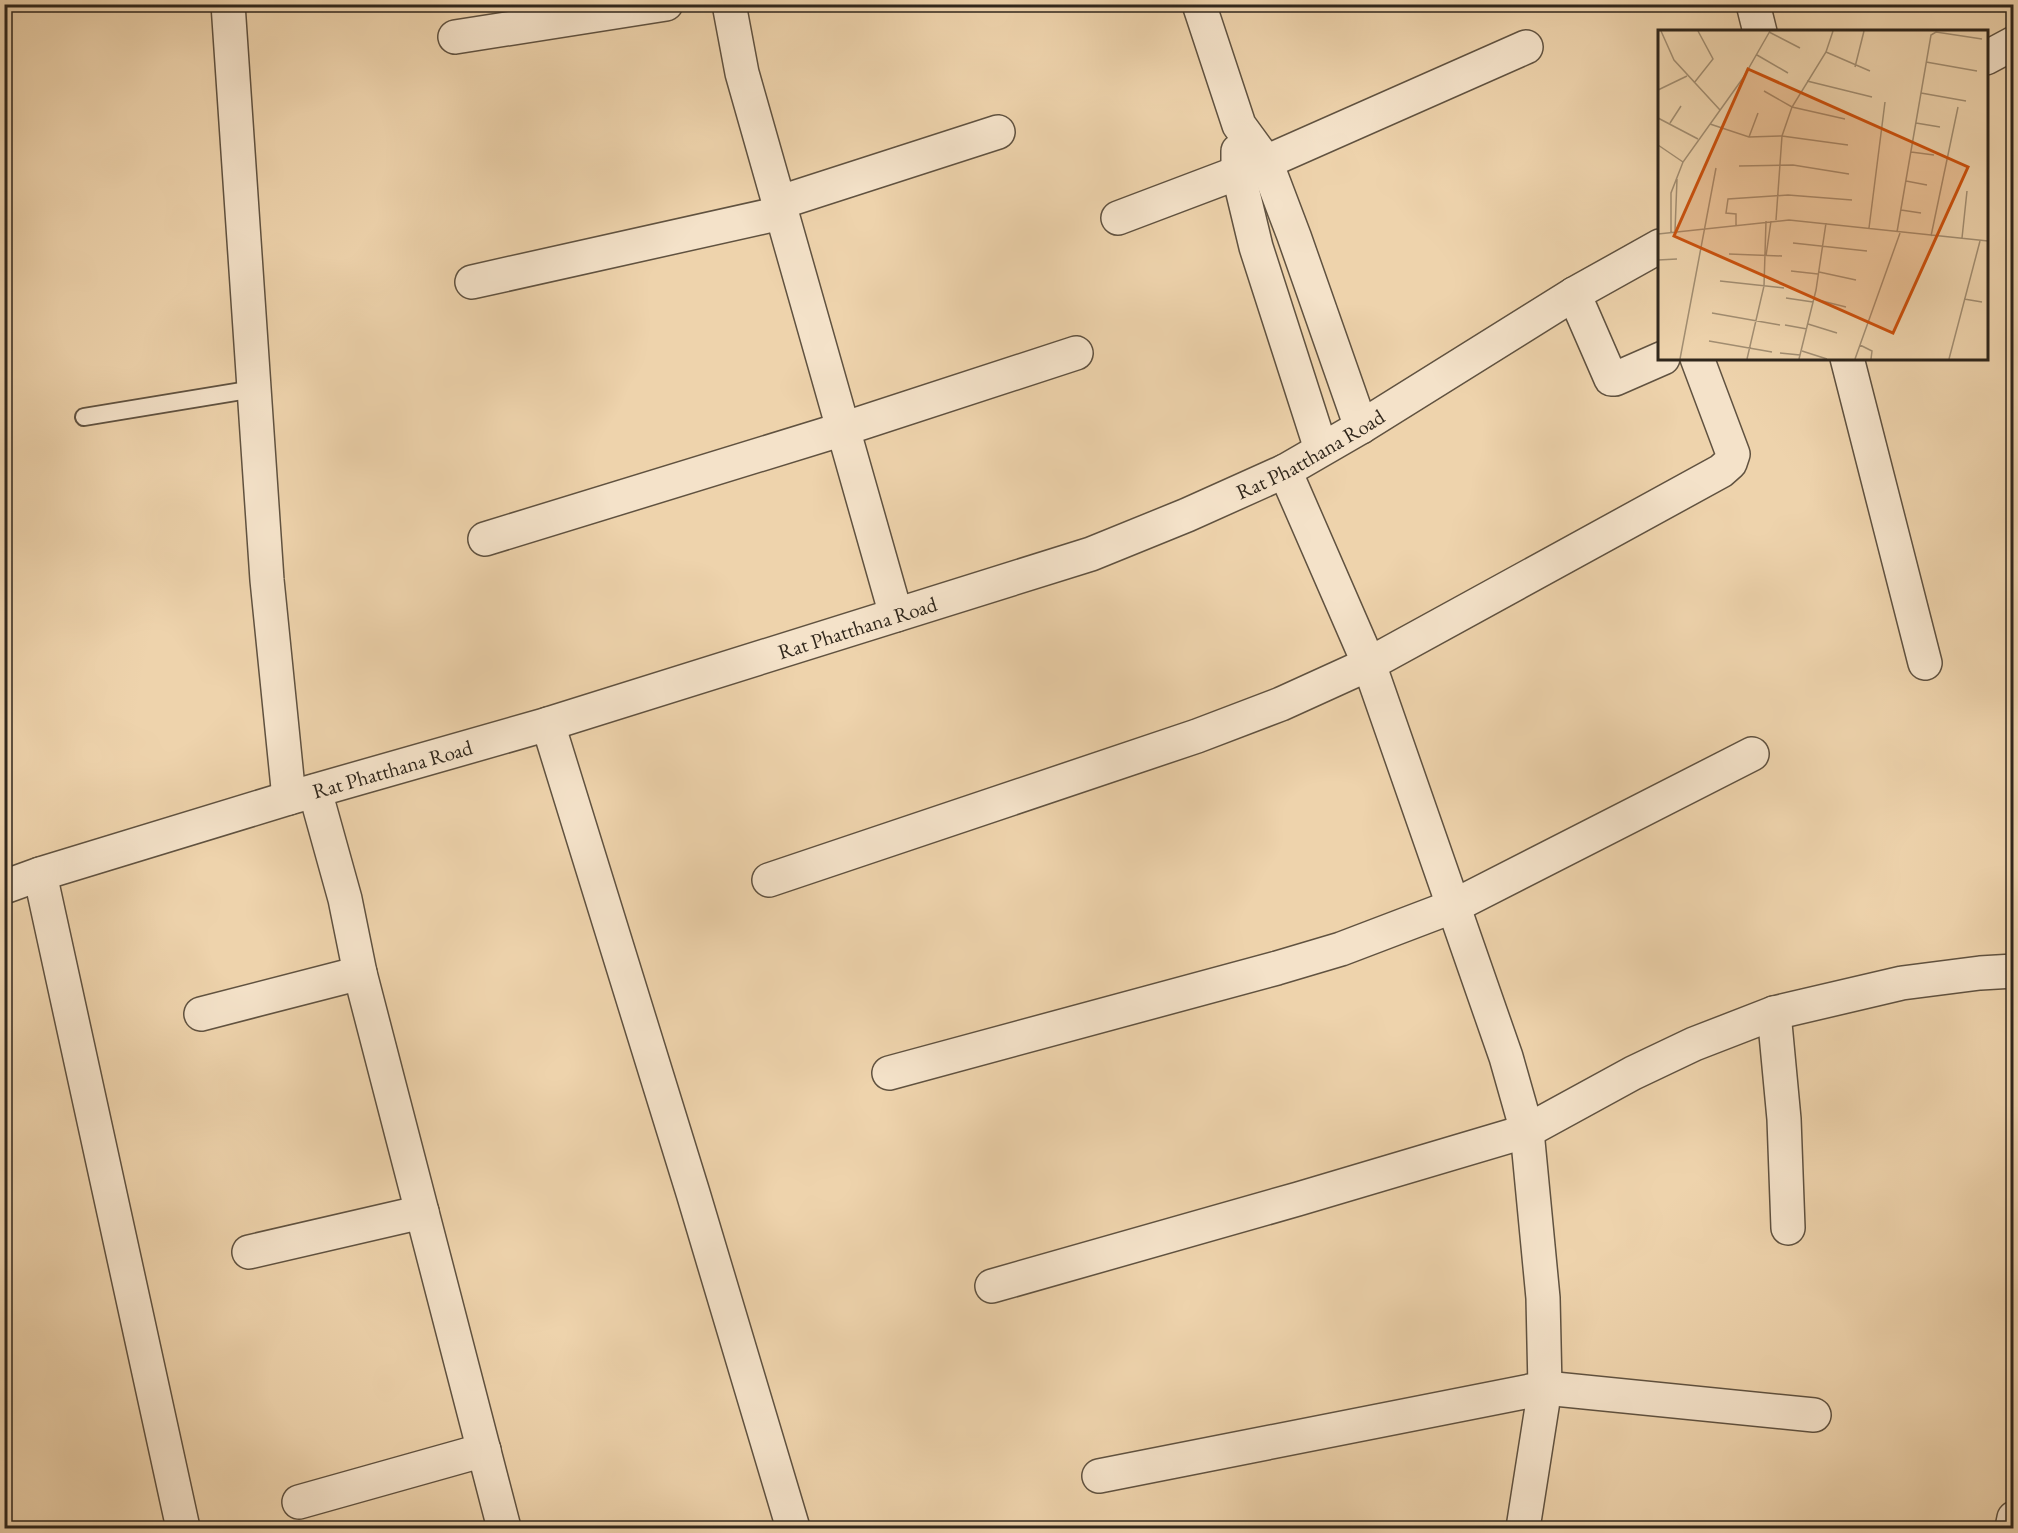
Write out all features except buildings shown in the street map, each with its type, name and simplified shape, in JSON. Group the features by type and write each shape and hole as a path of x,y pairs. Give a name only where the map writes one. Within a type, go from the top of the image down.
{"street":[{"path":"228,4 267,580 302,794 345,899 360,973 504,1528"},
{"path":"455,37 666,4"},
{"path":"729,4 742,72 896,615"},
{"path":"1199,4 1252,167 1294,236 1361,427"},
{"path":"1753,4 1760,30"},
{"path":"1988,57 2013,43"},
{"path":"1118,218 1252,167 1526,47"},
{"path":"472,282 780,208 998,132"},
{"path":"1252,167 1256,247 1321,449"},
{"name":"Rat Phatthana Road","path":"4,887 302,794 548,724 1091,554 1188,515 1285,471 1361,427 1574,294 1658,247"},
{"path":"1574,294 1611,379 1616,379 1659,360"},
{"path":"485,539 843,429 1076,353"},
{"path":"769,880 1197,736 1281,704 1369,664 1728,467 1732,460 1731,448 1698,360"},
{"path":"1848,360 1925,663"},
{"path":"1285,471 1369,664 1506,1057 1527,1131 1543,1298 1545,1388 1523,1528"},
{"path":"548,724 693,1193 793,1528"},
{"path":"889,1073 1341,949 1454,906 1752,754"},
{"path":"40,874 183,1528"},
{"path":"992,1286 1527,1131 1633,1073 1694,1044 1774,1013 1902,983 2013,971"},
{"path":"201,1014 360,973"},
{"path":"1774,1013 1784,1119 1788,1228"},
{"path":"249,1252 422,1212"},
{"path":"1099,1476 1545,1388 1814,1414"},
{"path":"299,1502 484,1450"},
{"path":"2012,1528 2013,1518"}],"lane":[{"path":"84,417 254,389"}]}
